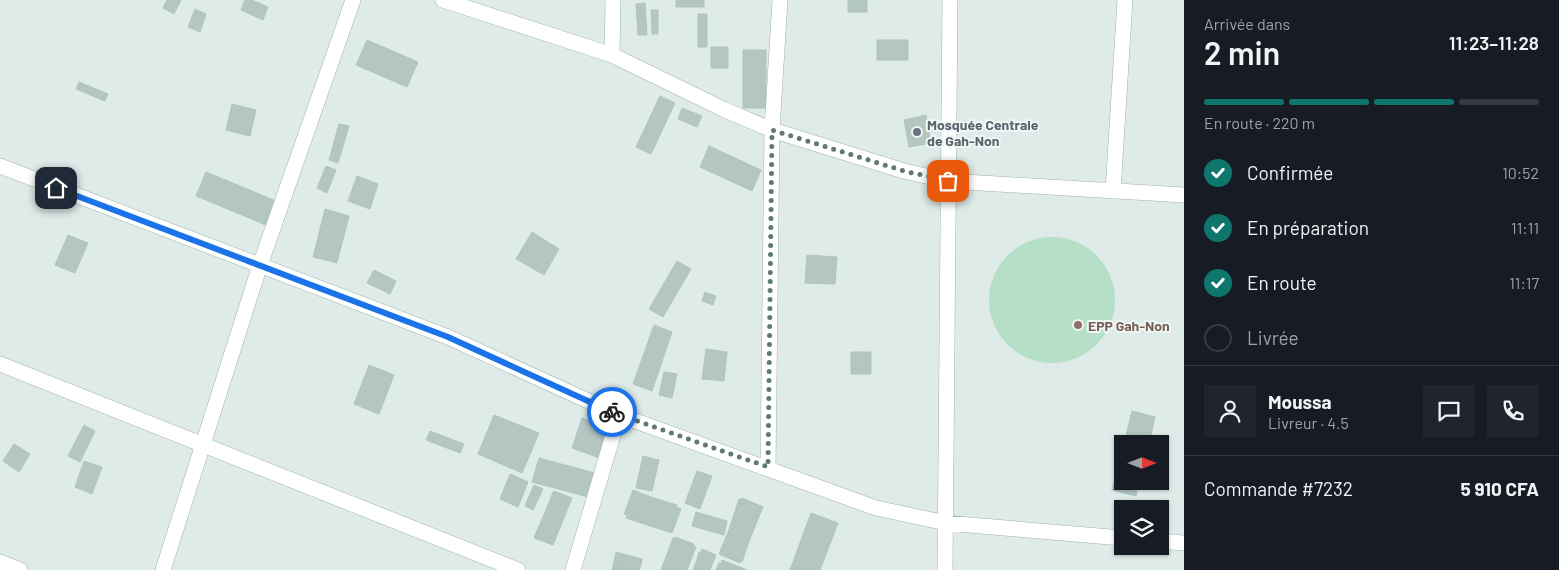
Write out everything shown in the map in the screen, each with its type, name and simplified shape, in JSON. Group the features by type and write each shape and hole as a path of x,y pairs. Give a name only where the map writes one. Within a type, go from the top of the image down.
{"street":[{"path":"162,570 260,265 353,0"},
{"path":"443,0 612,55 723,109 772,130 904,171 948,181 1184,195"},
{"path":"612,55 613,0"},
{"path":"768,467 772,130 780,0"},
{"path":"945,570 950,0"},
{"path":"1113,191 1125,0"},
{"path":"0,166 448,337 619,415 768,467 876,508 946,523 1114,537"},
{"path":"0,364 518,570"},
{"path":"574,570 619,415"},
{"path":"1169,543 1184,544"},
{"path":"0,562 20,570"}],"green space":[{"path":"1052,237 1076,242 1087,247 1097,255 1105,265 1110,276 1115,300 1110,324 1105,335 1097,345 1087,353 1076,358 1052,363 1028,358 1017,353 1007,345 999,335 994,324 989,300 994,276 999,265 1007,255 1017,247 1028,242"}],"building":[{"path":"167,0 181,0 174,14 163,8"},
{"path":"245,0 252,0 268,7 263,20 241,10"},
{"path":"676,0 704,0 704,7 676,7"},
{"path":"848,0 867,0 867,12 848,12"},
{"path":"645,3 647,35 638,35 636,4"},
{"path":"195,9 206,14 200,32 188,27"},
{"path":"651,10 658,10 658,34 652,34"},
{"path":"698,14 707,14 707,47 698,47"},
{"path":"367,40 418,62 407,87 356,65"},
{"path":"877,40 908,40 908,60 877,60"},
{"path":"711,47 728,47 728,68 711,68"},
{"path":"743,50 766,50 766,108 743,108"},
{"path":"79,82 108,94 105,101 76,89"},
{"path":"660,96 675,103 651,154 636,147"},
{"path":"232,104 256,110 250,136 226,130"},
{"path":"682,108 702,116 697,127 678,119"},
{"name":"Mosquée Centrale de Gah-Non","path":"926,115 931,143 909,147 904,120"},
{"path":"339,124 349,126 338,163 329,160"},
{"path":"709,146 761,170 752,191 700,167"},
{"path":"326,166 336,170 327,193 317,188"},
{"path":"206,172 276,201 266,225 196,196"},
{"path":"357,176 378,184 370,209 348,201"},
{"path":"325,209 349,216 337,263 313,257"},
{"path":"532,232 559,249 544,275 516,259"},
{"path":"68,235 88,243 75,273 55,265"},
{"path":"807,255 837,257 835,284 805,283"},
{"path":"677,261 691,269 663,317 649,309"},
{"path":"374,270 396,281 390,294 367,283"},
{"path":"705,292 716,296 713,305 702,301"},
{"path":"654,325 672,332 652,391 633,384"},
{"path":"706,349 727,352 724,381 702,379"},
{"path":"851,352 871,352 871,374 851,374"},
{"path":"369,365 394,375 379,414 354,404"},
{"path":"664,372 677,374 672,398 659,395"},
{"path":"1132,411 1155,417 1151,435 1126,435"},
{"path":"494,415 539,433 522,473 478,454"},
{"path":"582,418 615,430 605,460 572,448"},
{"path":"84,425 95,431 80,462 68,456"},
{"path":"430,431 464,444 460,453 426,440"},
{"path":"14,444 30,454 19,472 3,461"},
{"path":"643,456 659,460 652,491 636,488"},
{"path":"539,458 602,475 596,499 532,482"},
{"path":"84,461 102,467 92,494 75,487"},
{"path":"697,471 712,476 700,509 685,503"},
{"path":"510,474 528,482 518,507 500,499"},
{"path":"1114,482 1114,490 1137,490 1136,496 1112,490"},
{"path":"534,485 543,489 533,510 525,506"},
{"path":"633,490 681,509 672,533 624,514"},
{"path":"554,491 572,498 553,545 534,538"},
{"path":"553,492 569,498 552,543 536,537"},
{"path":"634,492 677,505 669,532 626,518"},
{"path":"742,498 763,507 740,563 719,554"},
{"path":"739,499 761,506 742,562 721,555"},
{"path":"696,512 727,521 724,535 692,526"},
{"path":"811,513 838,523 820,570 790,570"},
{"path":"675,537 694,544 685,570 663,570"},
{"path":"673,538 696,547 687,570 661,570"},
{"path":"702,549 716,555 710,570 693,570"},
{"path":"616,552 642,559 639,570 612,570"},
{"path":"699,552 714,556 710,570 694,570"},
{"path":"621,554 642,561 639,570 616,570"},
{"path":"722,560 747,570 718,570"},
{"path":"719,563 737,570 716,570"}],"way so far":[{"path":"612,412 768,467 772,130 904,171 948,181"}],"place":[{"name":"Mosquée Centrale de Gah-Non","path":"917,132"},
{"name":"EPP Gah-Non","path":"1078,325"}],"route":[{"path":"56,188 448,337 612,412"}]}
